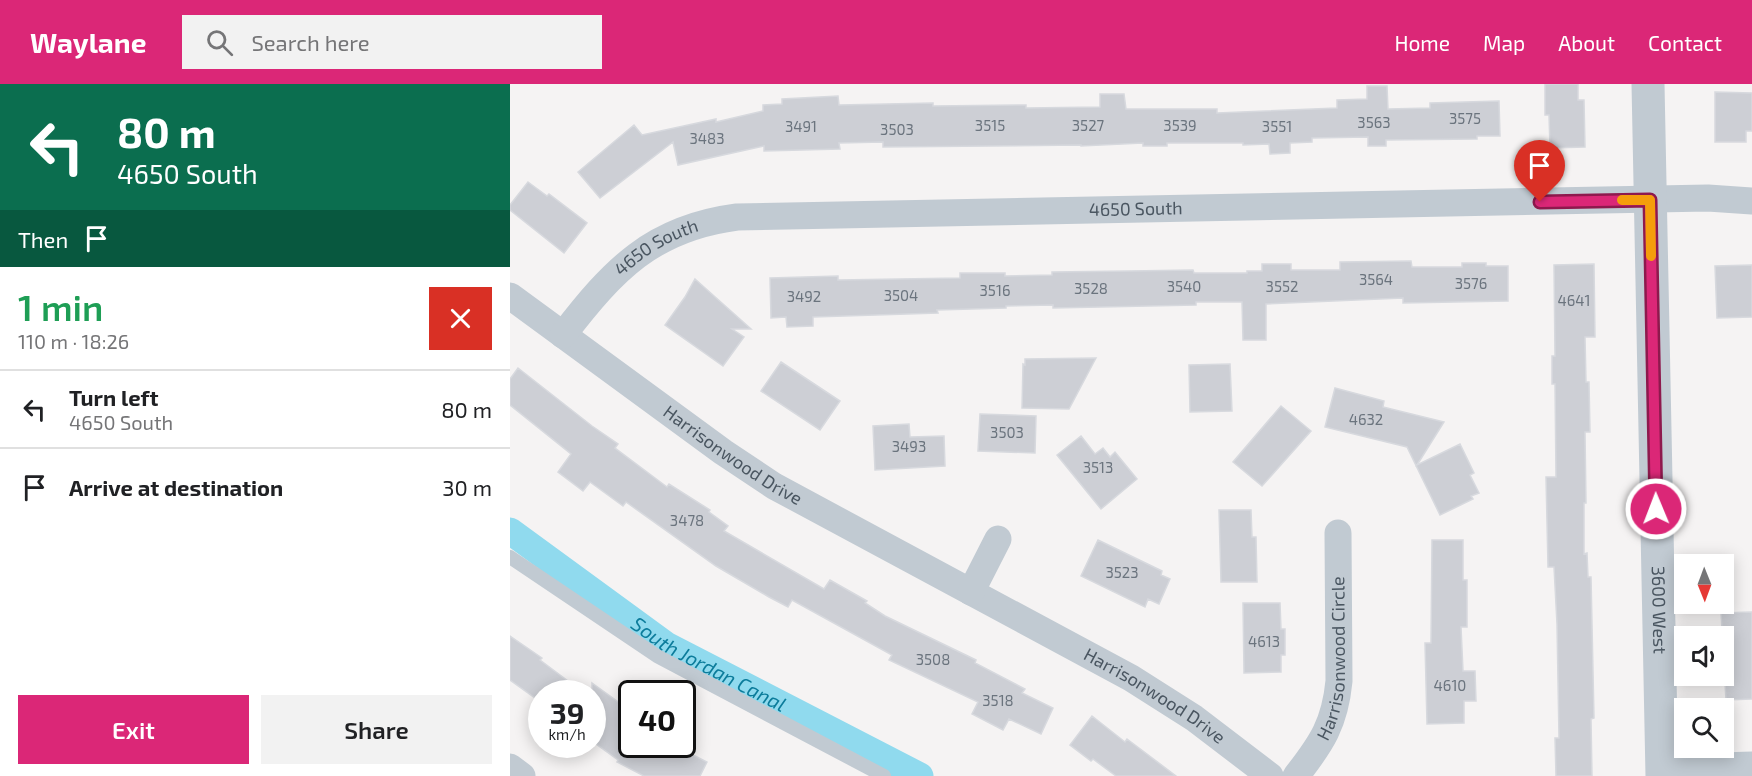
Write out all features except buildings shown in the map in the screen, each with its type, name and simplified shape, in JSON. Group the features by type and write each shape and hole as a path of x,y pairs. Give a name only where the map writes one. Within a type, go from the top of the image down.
{"street":[{"name":"3600 West","path":"1648,84 1661,772"},
{"name":"4650 South","path":"563,335 610,278 629,260 648,247 691,227 714,220 737,217 1724,198 1752,201"},
{"name":"Harrisonwood Drive","path":"510,296 765,481 800,502 1131,678 1163,697 1270,776"},
{"name":"Harrisonwood Circle","path":"1296,776 1326,733 1334,715 1337,699 1339,681 1338,533"},
{"path":"971,591 998,539"},
{"path":"1661,772 1752,765"},
{"path":"510,767 522,776"}],"lane":[{"path":"510,557 657,656 884,776"}],"waterway":[{"name":"South Jordan Canal","path":"510,531 666,645 920,776"}],"slow traffic":[{"path":"1622,200 1650,200 1651,256"}],"route":[{"path":"1540,202 1650,200 1656,509"}]}
